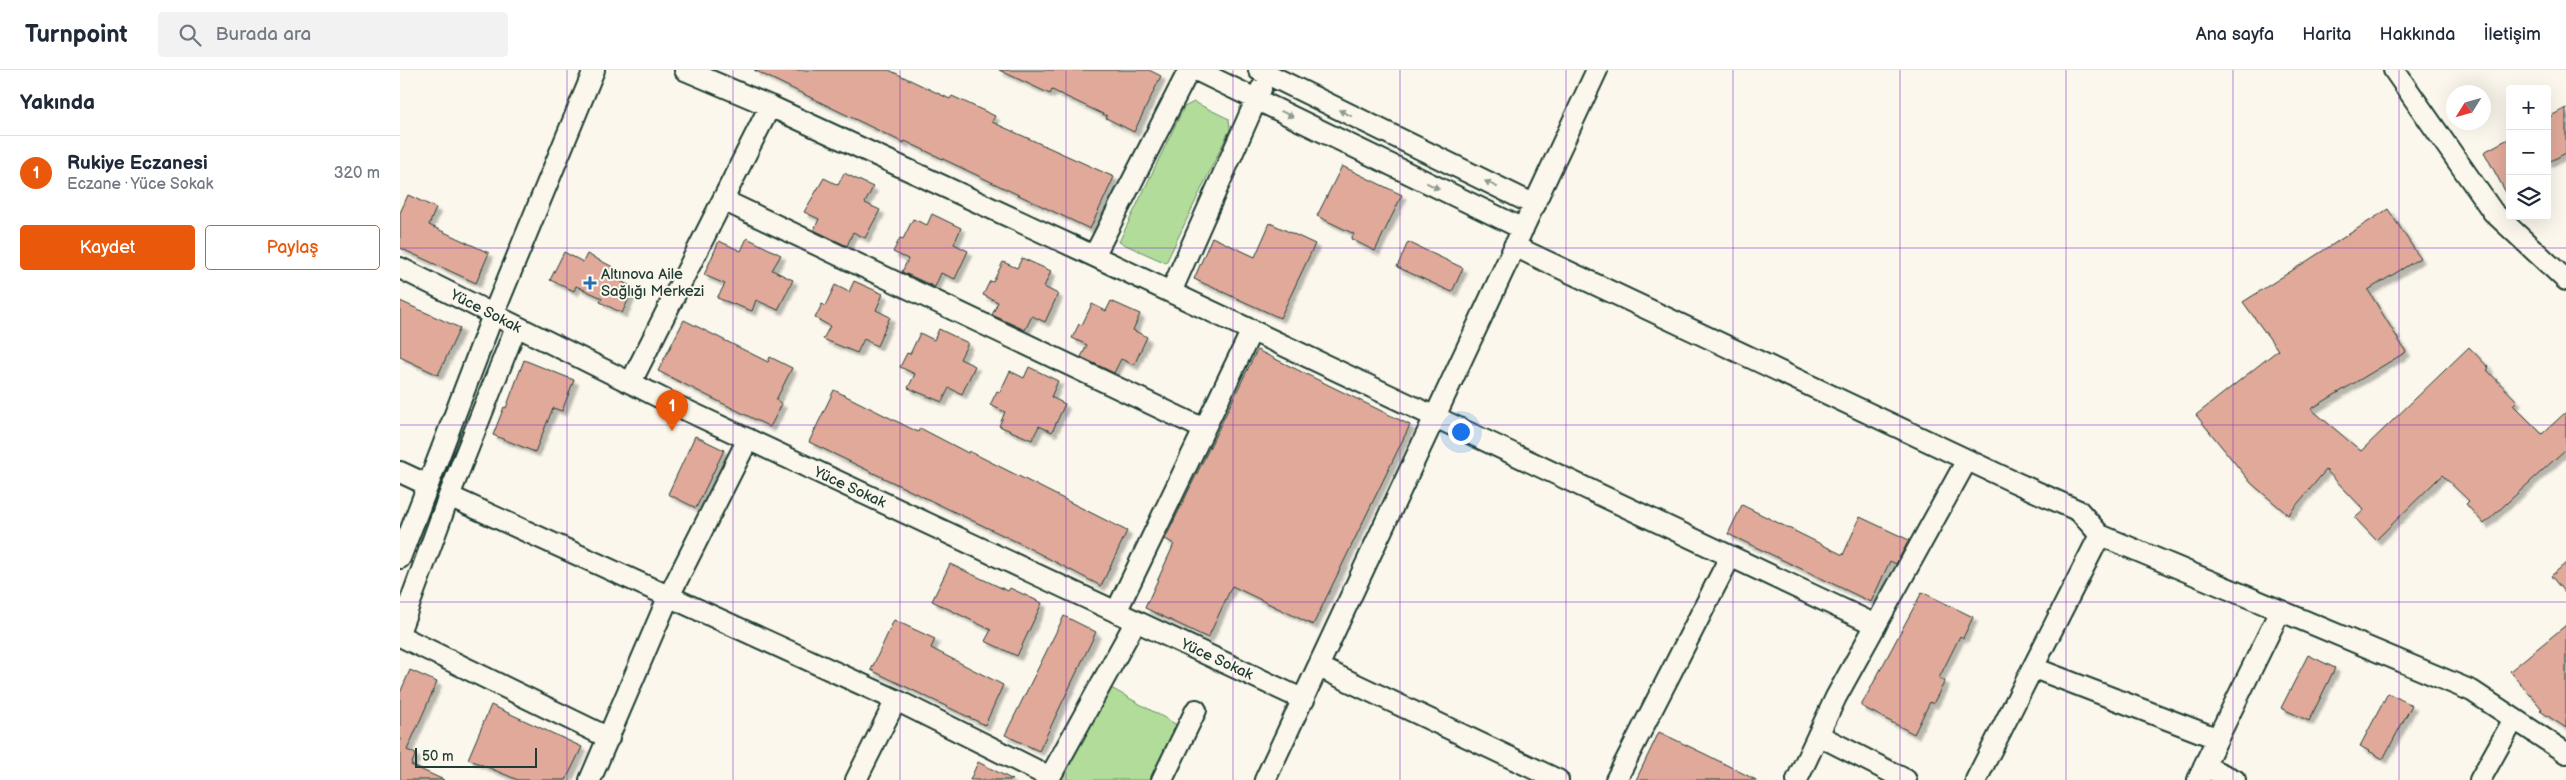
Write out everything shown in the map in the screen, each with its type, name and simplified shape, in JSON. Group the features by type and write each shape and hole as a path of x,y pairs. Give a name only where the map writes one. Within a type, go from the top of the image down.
{"street":[{"path":"400,558 494,315 594,70"},
{"path":"684,70 770,106 1094,256 1876,625"},
{"path":"1094,256 1189,70"},
{"path":"1196,70 1519,238 1966,460 2079,511 2100,535 2472,691 2566,753"},
{"path":"1264,780 1304,700 1597,70"},
{"path":"2394,70 2493,212 2566,280"},
{"path":"1171,292 1256,100 1263,72 1535,205"},
{"path":"631,382 770,106"},
{"path":"722,200 1204,429"},
{"name":"Yüce Sokak","path":"400,268 516,327 748,439 1304,700"},
{"path":"400,630 449,496 516,327"},
{"path":"1116,612 1252,330"},
{"path":"590,780 668,598 748,439"},
{"path":"1797,780 1818,735 1876,625 1966,460"},
{"path":"400,472 428,485"},
{"path":"449,496 668,598 896,700 1049,779 1136,621"},
{"path":"1976,780 2100,535"},
{"path":"1616,780 1730,557"},
{"path":"2235,780 2201,773 2216,738 2280,611"},
{"path":"400,636 609,738"},
{"path":"1319,667 1558,780"},
{"path":"2034,668 2216,738"},
{"path":"856,780 896,700"},
{"path":"1162,780 1196,710"},
{"path":"2480,780 2514,719"},
{"path":"1818,735 1906,780"}],"green space":[{"path":"1194,102 1229,119 1230,129 1166,263 1119,242 1184,107"},
{"path":"1103,689 1113,689 1179,726 1153,780 1058,780"}],"building":[{"path":"754,70 889,70 950,99 952,96 995,116 992,122 1114,177 1090,229 905,141 904,143"},
{"path":"999,70 1149,70 1161,76 1134,132 1106,118 1107,116 1052,90 1050,94"},
{"path":"2566,108 2566,153 2551,161 2551,130 2551,116"},
{"path":"2506,140 2506,193 2484,152"},
{"path":"1342,166 1402,195 1375,251 1351,239 1354,234 1317,216"},
{"path":"844,173 873,187 865,203 880,210 865,238 853,232 847,246 814,230 819,219 804,212 824,178 838,185"},
{"path":"408,195 436,208 429,225 489,253 476,283 400,248 400,213"},
{"path":"2388,209 2420,258 2368,290 2406,352 2311,409 2361,451 2469,347 2489,368 2487,370 2517,401 2513,405 2542,434 2566,412 2566,449 2484,524 2466,504 2469,501 2442,475 2376,540 2355,518 2364,510 2326,470 2288,515 2251,483 2196,415 2278,350 2243,302"},
{"path":"932,214 961,228 954,244 968,251 955,279 941,273 935,287 902,272 908,259 893,252 900,238 903,239 913,219 927,225"},
{"path":"1270,223 1315,244 1280,318 1194,279 1212,237 1255,257"},
{"path":"747,238 781,255 772,270 793,280 778,310 756,300 752,311 717,298 725,284 704,275 719,241 741,251"},
{"path":"1408,242 1463,268 1452,292 1397,267"},
{"name":"Altınova Aile Sağlığı Merkezi","path":"564,252 583,262 587,254 619,270 615,278 634,288 622,313 600,302 602,298 576,286 574,291 550,280"},
{"path":"1022,258 1051,271 1044,287 1058,294 1045,322 1032,316 1025,330 992,315 998,302 983,295 990,281 993,282 1003,262 1017,268"},
{"path":"854,281 883,294 876,310 890,317 877,346 864,339 857,353 823,339 830,326 815,318 822,304 825,306 835,285 849,292"},
{"path":"400,301 460,328 438,375 400,357"},
{"path":"1111,301 1140,314 1133,330 1147,337 1134,365 1121,359 1114,373 1081,357 1087,345 1072,338 1079,324 1082,325 1092,304 1106,311"},
{"path":"684,320 768,362 770,357 792,368 776,400 782,404 770,427 658,371"},
{"path":"939,329 968,343 960,359 975,366 962,394 949,388 942,402 908,388 915,374 900,367 907,353 910,354 920,333 934,340"},
{"path":"1257,350 1410,425 1313,625 1232,586 1208,638 1145,608 1174,544 1165,539"},
{"path":"524,360 574,380 562,411 553,408 535,452 493,435 504,407 506,408"},
{"path":"1029,367 1058,381 1051,397 1065,404 1052,432 1039,426 1032,440 999,426 1005,412 990,405 997,391 1000,392 1010,371 1024,378"},
{"path":"834,390 918,432 920,428 968,453 969,451 1127,531 1101,586 1019,543 809,442"},
{"path":"695,436 724,450 696,508 668,494"},
{"path":"1742,505 1843,555 1860,517 1909,540 1896,564 1890,561 1871,602 1728,534"},
{"path":"2566,563 2566,594 2551,576"},
{"path":"950,564 1008,591 1010,588 1042,603 1017,656 985,641 991,630 932,601"},
{"path":"1922,592 1973,617 1963,638 1960,636 1939,678 1945,681 1933,704 1930,702 1914,734 1861,706"},
{"path":"1064,616 1096,632 1039,751 1005,735"},
{"path":"894,620 935,639 931,648 1003,685 985,725 871,670"},
{"path":"2566,625 2566,728 2540,711 2542,709 2510,671"},
{"path":"2308,655 2335,668 2309,721 2281,708"},
{"path":"410,670 437,682 407,750 416,754 411,765 444,780 400,780 400,693"},
{"path":"2388,693 2412,705 2383,759 2360,746"},
{"path":"491,705 582,747 566,780 518,780 468,759"},
{"path":"1659,732 1707,755 1756,780 1636,780"},
{"path":"978,762 1013,780 970,780"}],"place":[{"name":"Altınova Aile Sağlığı Merkezi","path":"590,283"},
{"name":"Rukiye Eczanesi","path":"672,431"}]}
